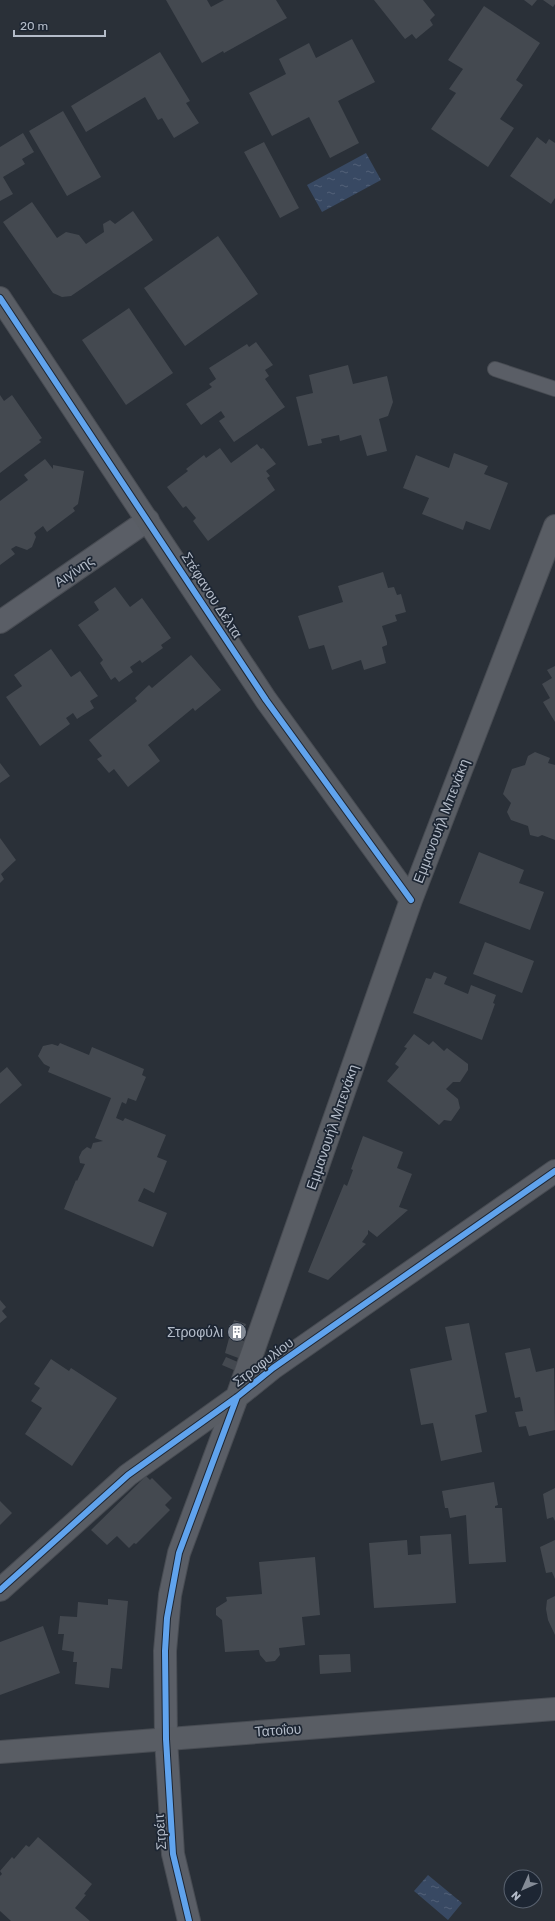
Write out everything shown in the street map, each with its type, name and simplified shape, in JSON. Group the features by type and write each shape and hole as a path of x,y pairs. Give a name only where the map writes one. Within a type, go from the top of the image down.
{"main road":[{"name":"Στέφανου Δέλτα","path":"0,298 266,700 411,900"},
{"name":"Εμμανουήλ Μπενάκη","path":"237,1397 411,900 555,526"},
{"name":"Στροφυλίου","path":"0,1590 128,1475 237,1397"},
{"name":"Τατοΐου","path":"0,1752 555,1709"}],"street":[{"name":"Αιγίνης","path":"0,622 148,520"},
{"name":"Στροφυλίου","path":"237,1397 280,1363 555,1172"},
{"name":"Εμμανουήλ Μπενάκη","path":"166,1739 165,1651 170,1595 179,1553 237,1397"},
{"name":"Στρέιτ","path":"166,1739 173,1854 189,1921"}],"lane":[{"path":"494,369 555,389"}],"water":[{"path":"366,153 381,180 322,212 307,185"},
{"path":"428,1875 462,1903 448,1920 414,1891"}],"building":[{"path":"166,0 207,0 211,7 224,0 276,0 287,18 224,53 223,51 202,63"},
{"path":"374,0 423,0 435,15 430,20 433,25 416,39 412,34 405,39"},
{"path":"524,0 537,0 532,6"},
{"path":"543,0 555,0 555,4 553,7"},
{"path":"484,6 540,43 516,80 523,85 500,119 514,128 488,167 431,129 456,93 449,89 463,69 448,60"},
{"path":"352,39 375,82 338,101 359,143 330,158 309,117 272,136 249,93 286,74 279,59 309,43 316,58"},
{"path":"160,52 190,101 186,103 199,123 174,138 162,118 158,120 145,97 86,132 71,106"},
{"path":"63,111 101,177 67,196 29,131"},
{"path":"23,133 34,152 22,159 25,164 3,177 13,194 0,201 0,147"},
{"path":"537,137 546,144 549,139 555,143 555,198 551,204 510,176"},
{"path":"264,142 299,208 280,218 244,152"},
{"path":"32,202 57,238 66,232 79,235 86,244 104,232 103,224 110,220 115,224 133,211 153,240 71,296 62,297 53,293 3,222"},
{"path":"218,236 258,294 185,346 144,288"},
{"path":"129,308 173,373 126,405 82,340"},
{"path":"256,342 273,365 265,370 269,376 265,379 285,407 234,442 219,421 225,417 221,411 201,425 186,404 212,387 209,384 216,379 209,368 247,344 249,347"},
{"path":"348,365 353,384 387,376 393,402 388,416 379,419 387,451 367,456 361,435 340,441 339,435 321,439 322,443 308,446 296,397 313,393 309,375"},
{"path":"0,395 4,401 12,395 42,438 39,440 41,442 0,473"},
{"path":"257,444 261,449 263,448 276,464 266,471 270,476 267,478 275,490 208,541 193,521 196,518 186,506 183,508 167,487 188,471 186,469 204,455 206,458 220,448 231,463"},
{"path":"454,453 488,466 484,474 508,483 490,530 466,521 463,530 422,514 429,498 403,488 416,455 449,468"},
{"path":"45,459 53,469 53,465 84,471 78,504 73,508 75,511 47,532 43,526 34,533 36,537 32,547 27,550 16,546 11,549 15,554 0,565 0,501 28,480 24,475"},
{"path":"383,572 388,588 394,587 397,595 401,594 406,612 395,615 397,621 382,626 387,642 387,645 382,647 386,663 364,670 361,660 332,670 324,645 309,649 298,616 343,602 338,586"},
{"path":"115,587 130,607 142,598 171,638 161,645 163,648 142,663 140,660 130,667 133,672 119,682 115,677 111,680 100,663 103,660 78,625 99,610 94,602"},
{"path":"51,649 71,677 80,671 98,696 90,701 94,708 77,719 73,713 66,718 70,724 40,746 6,697 22,686 14,675"},
{"path":"191,655 221,690 195,711 193,708 148,745 160,761 128,787 114,769 109,773 97,759 102,756 89,740 137,701 135,698 149,685 152,688"},
{"path":"555,666 555,722 543,702 550,698 542,684 552,678 547,670"},
{"path":"535,752 550,758 548,763 555,765 555,840 542,835 538,837 530,835 528,826 511,820 507,812 511,803 503,794 512,769 525,765 528,756"},
{"path":"0,763 10,776 0,783"},
{"path":"0,838 16,860 1,874 4,879 0,883"},
{"path":"479,852 524,870 519,883 544,892 530,930 459,903"},
{"path":"485,942 534,961 522,993 473,974"},
{"path":"434,972 447,977 444,984 468,994 471,985 496,995 493,1003 495,1004 482,1040 413,1013 426,978 431,979"},
{"path":"414,1034 429,1045 433,1041 444,1051 447,1048 468,1064 468,1070 460,1082 453,1082 446,1089 458,1099 460,1108 451,1121 444,1120 439,1125 387,1081 399,1067 395,1064 407,1048 404,1047"},
{"path":"60,1043 89,1055 92,1047 144,1069 142,1075 146,1077 136,1101 128,1098 126,1104 122,1102 116,1118 123,1121 125,1118 166,1135 157,1157 167,1161 154,1193 144,1188 138,1201 167,1213 153,1247 64,1209 76,1180 77,1181 85,1164 80,1163 79,1157 82,1151 87,1147 91,1149 93,1143 103,1141 95,1138 111,1098 48,1072 50,1067 44,1064 38,1056 43,1046 52,1044 58,1046"},
{"path":"7,1067 22,1085 0,1104 0,1073"},
{"path":"363,1136 403,1152 397,1168 412,1174 399,1207 408,1210 377,1237 368,1230 368,1234 362,1242 366,1244 328,1280 308,1272 344,1184 347,1186 353,1170 351,1169"},
{"path":"0,1300 6,1307 2,1311 7,1317 0,1323"},
{"name":"Στροφύλι","path":"234,1320 246,1324 241,1340 246,1342 241,1359 225,1353"},
{"path":"469,1323 487,1412 475,1415 482,1452 441,1461 433,1423 421,1425 410,1369 452,1360 445,1327"},
{"path":"530,1348 536,1372 554,1368 555,1430 529,1436 526,1426 519,1427 515,1412 523,1411 520,1397 515,1398 505,1353"},
{"path":"226,1357 240,1363 236,1371 222,1365"},
{"path":"51,1359 69,1371 71,1368 117,1398 72,1466 25,1434 42,1408 31,1401 40,1388 34,1384"},
{"path":"146,1476 150,1480 152,1478 172,1498 165,1505 170,1510 136,1544 134,1543 129,1548 117,1536 107,1545 91,1530"},
{"path":"494,1482 498,1505 495,1506 495,1508 502,1508 506,1562 469,1564 466,1515 450,1518 448,1508 445,1508 442,1491"},
{"path":"555,1488 555,1521 553,1517 547,1519 543,1494"},
{"path":"0,1501 12,1513 0,1525"},
{"path":"451,1534 456,1603 374,1608 369,1543 407,1540 408,1555 421,1554 420,1536"},
{"path":"555,1540 555,1579 552,1572 546,1573 540,1547"},
{"path":"315,1557 320,1615 302,1617 305,1645 279,1648 280,1655 275,1661 266,1662 260,1655 259,1650 225,1652 222,1620 216,1615 216,1608 227,1601 226,1597 262,1594 259,1562"},
{"path":"555,1596 555,1635 548,1620 546,1609 547,1600"},
{"path":"108,1599 128,1601 122,1669 111,1668 109,1688 75,1684 77,1662 73,1662 74,1652 62,1650 64,1634 58,1634 60,1616 77,1617 78,1602 108,1605"},
{"path":"43,1626 60,1673 0,1695 0,1642"},
{"path":"350,1654 351,1672 320,1674 319,1655"},
{"path":"38,1837 92,1884 84,1894 86,1895 75,1908 90,1921 11,1921 0,1911 0,1876 2,1874 0,1871 12,1857 14,1859 26,1845 29,1847"}],"cycle path":[{"path":"0,298 266,700 411,900"},
{"path":"0,1590 128,1475 237,1397 273,1368 555,1171"},
{"path":"189,1921 173,1854 166,1739 165,1651 167,1618 179,1553 237,1397"}],"place":[{"name":"Στροφύλι","path":"237,1332"}]}
